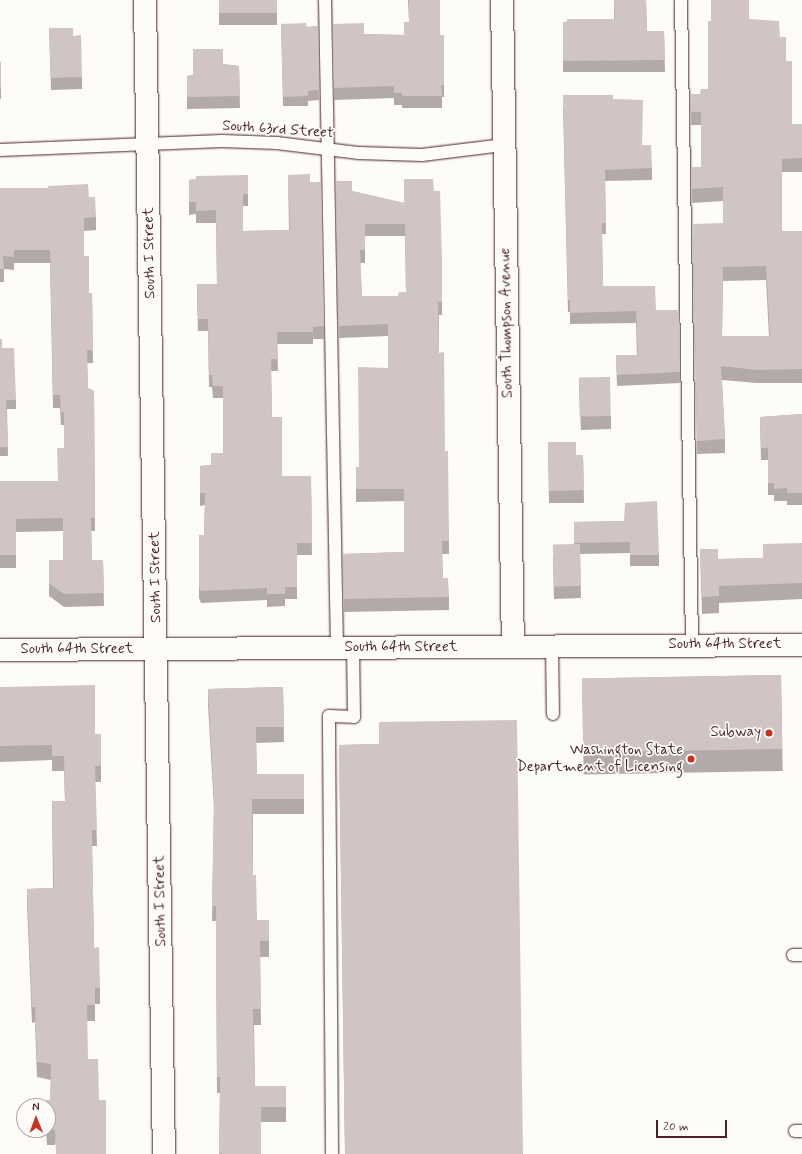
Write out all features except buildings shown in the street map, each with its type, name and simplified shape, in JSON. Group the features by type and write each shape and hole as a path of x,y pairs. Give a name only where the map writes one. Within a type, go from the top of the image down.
{"street":[{"name":"South I Street","path":"145,0 157,649 164,1154"},
{"name":"South Thompson Avenue","path":"502,0 513,647"},
{"name":"South 64th Street","path":"0,650 802,645"}],"lane":[{"path":"325,0 328,150 345,648 354,717 329,716 332,1154"},
{"path":"681,0 692,646"},
{"name":"South 63rd Street","path":"0,150 255,142 328,150 422,155 504,145"},
{"path":"552,646 553,714"}],"place":[{"name":"Subway","path":"769,733"},
{"name":"Washington State Department of Licensing","path":"691,759"}]}
